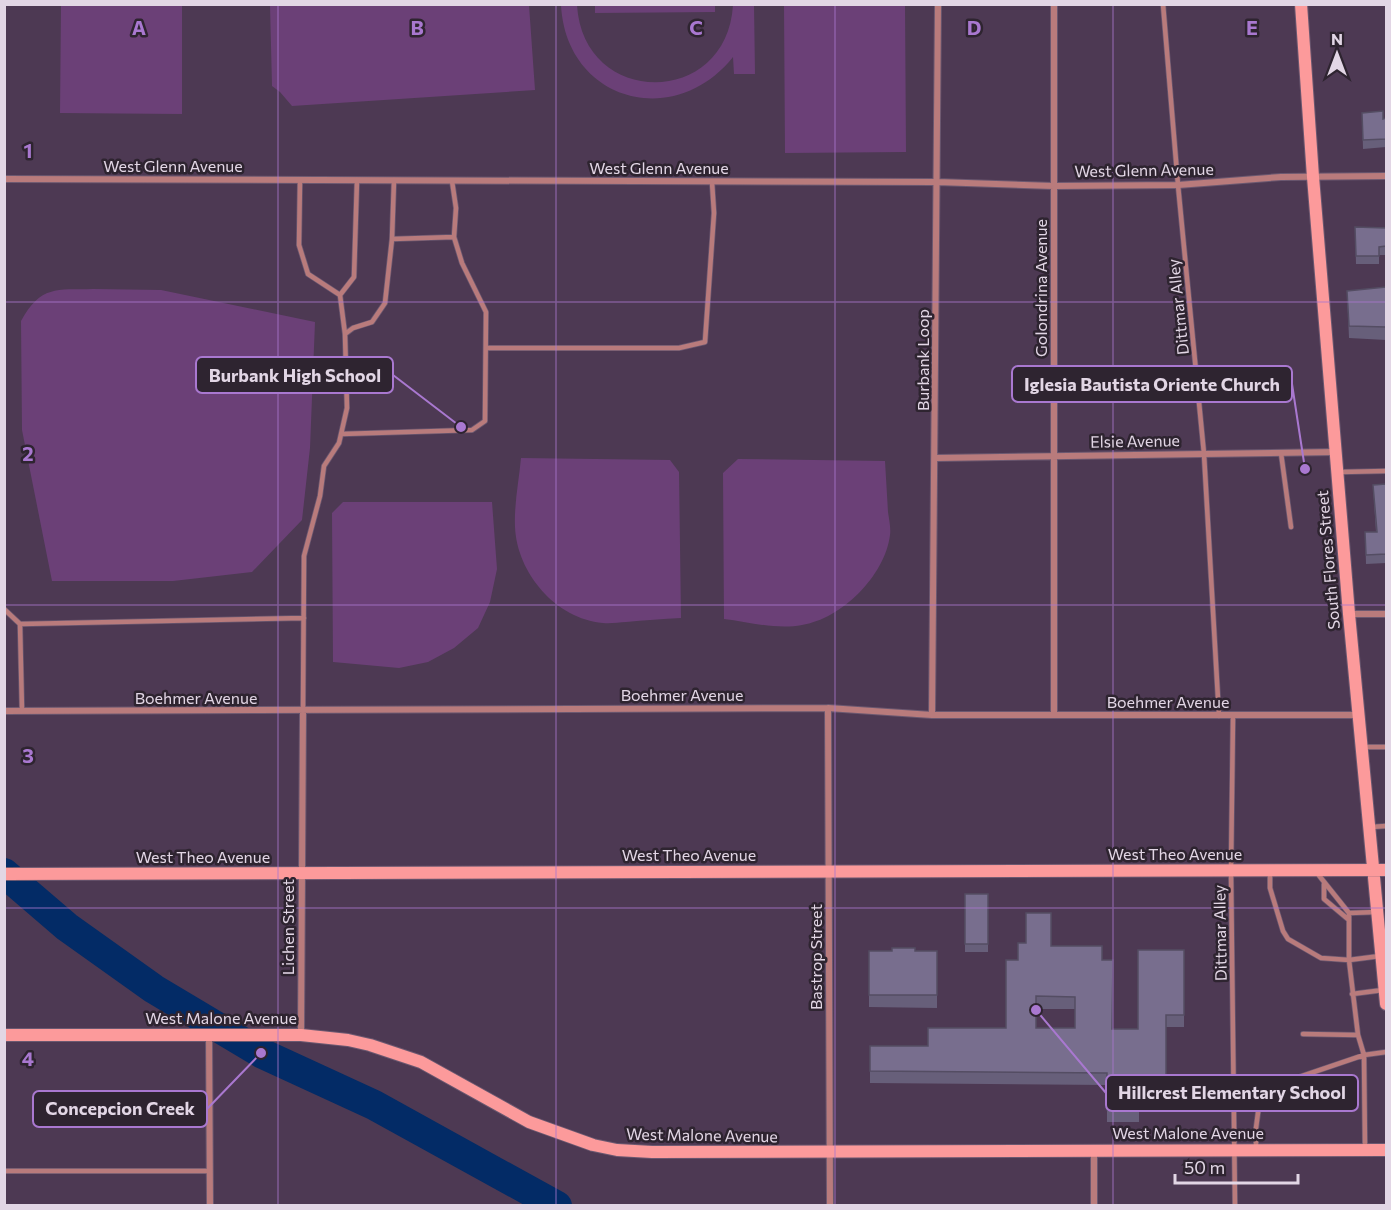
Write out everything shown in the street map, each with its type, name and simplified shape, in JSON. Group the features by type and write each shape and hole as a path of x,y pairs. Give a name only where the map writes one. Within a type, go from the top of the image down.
{"street":[{"name":"Burbank Loop","path":"932,715 936,458 938,4"},
{"name":"Golondrina Avenue","path":"1054,4 1054,715"},
{"name":"South Flores Street","path":"1301,4 1349,614 1371,828 1380,870 1378,912 1386,1004"},
{"name":"West Glenn Avenue","path":"4,179 937,182 1054,186 1178,185 1313,177 1386,176"},
{"name":"Elsie Avenue","path":"936,458 1335,452"},
{"path":"1349,614 1386,614"},
{"name":"Boehmer Avenue","path":"4,711 828,708 932,715 1360,715"},
{"name":"Bastrop Street","path":"828,708 830,1206"},
{"name":"Lichen Street","path":"301,1035 303,711"},
{"name":"West Theo Avenue","path":"4,874 1380,870"},
{"path":"209,1034 210,1206"},
{"name":"West Malone Avenue","path":"4,1035 301,1035 348,1040 420,1062 529,1122 593,1145 617,1150 652,1152 1386,1150"},
{"path":"1094,1150 1094,1206"}],"lane":[{"name":"Dittmar Alley","path":"1163,4 1204,454 1219,716"},
{"path":"300,180 299,245 308,274 340,295"},
{"path":"303,711 304,556 320,496 324,466 339,443 346,408 345,334 340,295 354,277 357,180"},
{"path":"345,334 353,328 372,322 386,303 392,239 394,180"},
{"path":"341,434 472,430 485,421 486,312 462,263 454,237 456,208 452,181"},
{"path":"486,348 679,348 705,342 714,213 712,182"},
{"path":"392,239 454,237"},
{"path":"1281,453 1290,527"},
{"path":"1337,472 1386,471"},
{"path":"4,609 20,624 303,618"},
{"path":"20,624 22,711"},
{"name":"Dittmar Alley","path":"1233,716 1231,871 1236,1206"},
{"path":"1363,747 1386,747"},
{"path":"1371,828 1386,826"},
{"path":"1314,870 1349,913 1349,960 1358,1035 1364,1055 1365,1150"},
{"path":"1270,871 1270,888 1283,931 1288,939 1321,958 1349,960 1382,956"},
{"path":"1324,882 1324,899 1349,920"},
{"path":"1349,913 1378,912"},
{"path":"1353,994 1385,990"},
{"path":"1303,1034 1358,1035"},
{"path":"1256,1150 1256,1128 1261,1090 1364,1055 1386,1052"},
{"path":"4,1171 209,1171"}],"shaded area":[{"path":"61,5 182,5 182,114 60,113"},
{"path":"270,5 529,5 535,90 292,106 272,86"},
{"path":"561,5 577,5 585,39 603,63 627,77 655,82 683,77 707,63 725,39 733,5 754,5 755,74 734,74 733,57 709,80 682,94 654,98 627,95 602,83 582,64 567,38"},
{"path":"595,5 715,5 715,12 595,13"},
{"path":"784,5 905,5 906,152 785,153"},
{"path":"59,290 161,290 315,322 310,448 302,520 252,572 173,581 52,581 22,430 21,321 28,309 43,295"},
{"path":"521,458 670,460 679,472 681,618 612,623 586,620 570,613 542,591 531,577 517,544 515,510"},
{"path":"738,459 885,461 890,529 886,550 880,566 870,580 846,605 817,621 802,625 773,626 724,619 723,473"},
{"path":"343,502 492,502 497,569 490,602 478,628 454,648 428,662 399,668 333,662 332,513"}],"building":[{"path":"1383,111 1383,119 1386,118 1386,139 1363,140 1362,113"},
{"path":"1355,227 1386,228 1386,246 1379,247 1379,256 1356,256"},
{"path":"1386,287 1386,327 1349,326 1347,291"},
{"path":"1386,484 1386,554 1366,555 1365,532 1377,532 1373,485"},
{"path":"965,894 988,894 988,944 965,944"},
{"path":"1026,913 1051,913 1051,946 1102,946 1102,960 1113,960 1112,1029 1138,1029 1138,950 1184,950 1184,1015 1166,1015 1166,1090 1139,1090 1139,1110 1107,1110 1107,1073 870,1071 870,1046 928,1046 928,1028 1006,1028 1006,960 1018,960 1018,943 1026,943","holes":["1036,996 1075,997 1075,1028 1036,1028"]},
{"path":"892,948 937,951 937,995 869,995 869,951 892,951"}],"waterway":[{"path":"4,873 67,927 154,989 261,1053 374,1105 557,1206"}],"place":[{"name":"Burbank High School","path":"461,427"},
{"name":"Iglesia Bautista Oriente Church","path":"1305,469"},
{"name":"Hillcrest Elementary School","path":"1036,1010"},
{"name":"Concepcion Creek","path":"261,1053"}]}
